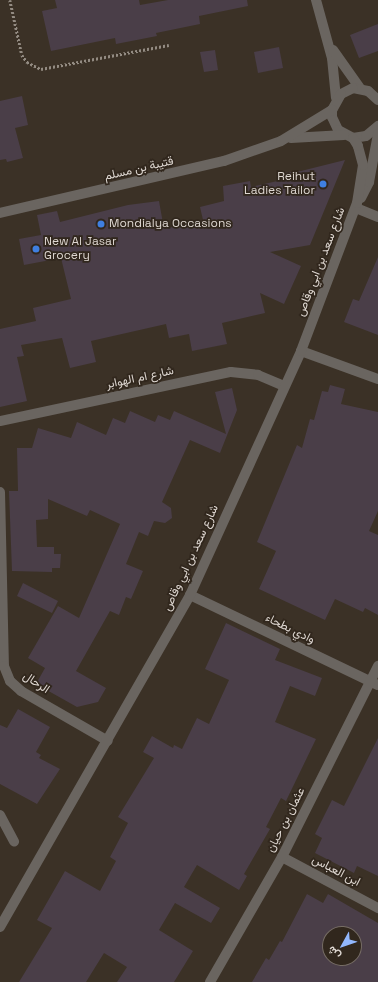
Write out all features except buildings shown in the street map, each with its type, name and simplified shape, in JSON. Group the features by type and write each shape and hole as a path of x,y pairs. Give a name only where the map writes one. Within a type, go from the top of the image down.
{"street":[{"path":"316,0 327,38 336,98 332,110"},
{"path":"327,38 336,56 360,88"},
{"path":"336,98 346,90 360,88 376,94"},
{"name":"شارع سعد بن ابي وقاص","path":"332,110 334,124 358,146 363,165 357,206"},
{"name":"قتيبة بن مسلم","path":"281,141 332,110"},
{"name":"قتيبة بن مسلم","path":"0,213 206,166 281,141 312,135 366,136 378,126"},
{"name":"شارع سعد بن ابي وقاص","path":"1,920 108,741 190,595 301,351 357,206 369,182 378,134"},
{"path":"357,206 378,217"},
{"path":"301,351 378,379"},
{"name":"شارع ام الهوابر","path":"0,421 231,372 258,375 284,386"},
{"name":"الرحال","path":"0,492 4,666 10,681 20,691 108,741"},
{"name":"وادي بطحاء","path":"190,595 374,684"},
{"name":"عثمان بن حيان","path":"210,982 282,857 374,684 378,666"},
{"path":"0,815 14,841"},
{"name":"ابن العباس","path":"282,857 378,908"}],"path":[{"path":"10,0 22,55 33,67 41,69 169,45"}],"place":[{"name":"Reihut Ladies Tailor","path":"323,184"},
{"name":"Mondialya Occasions","path":"101,224"},
{"name":"New Al Jasar Grocery","path":"36,249"}]}
